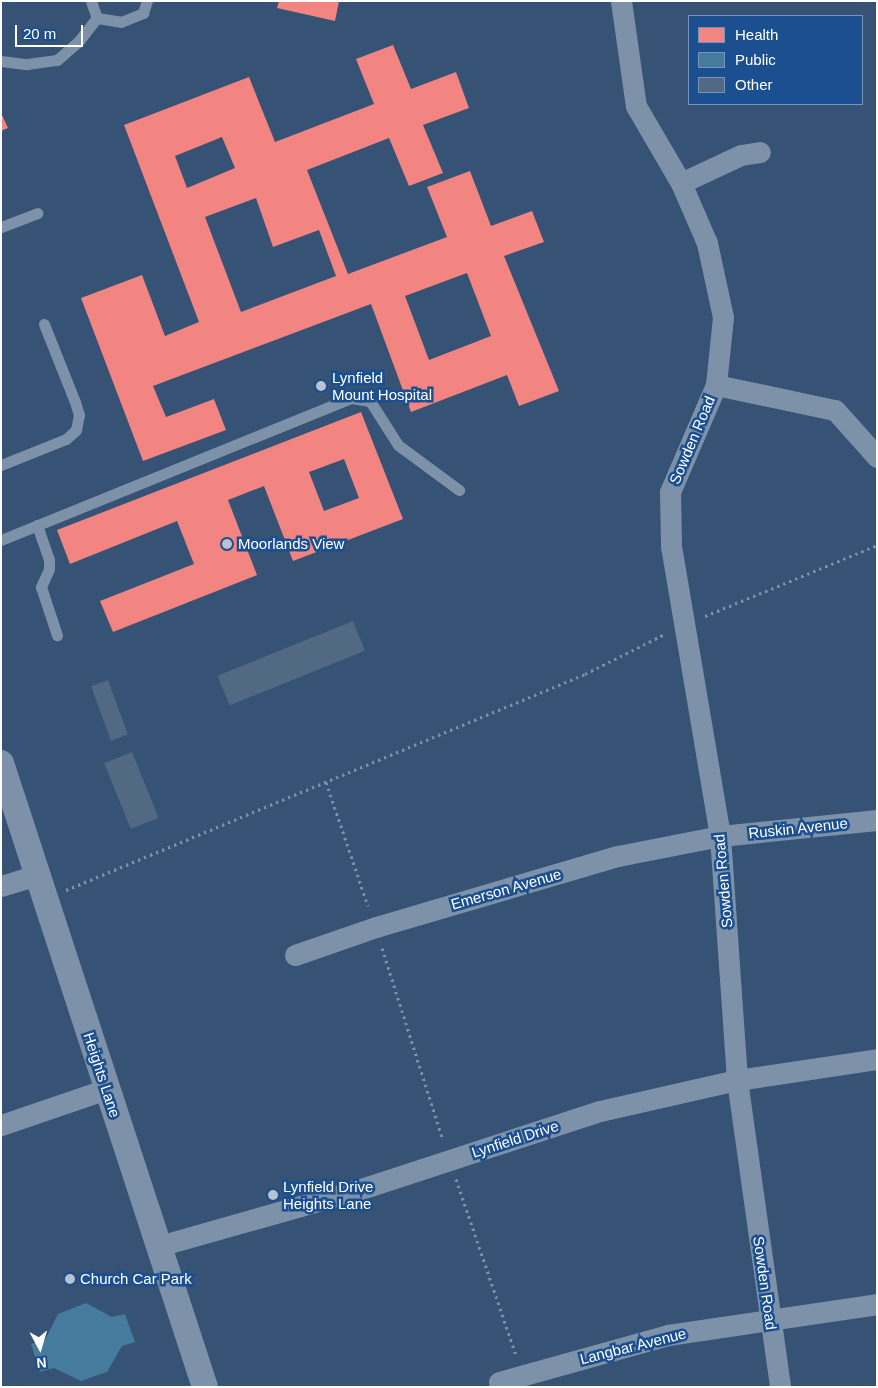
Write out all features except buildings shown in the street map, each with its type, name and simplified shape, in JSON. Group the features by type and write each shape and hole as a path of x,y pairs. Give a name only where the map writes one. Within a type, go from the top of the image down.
{"street":[{"name":"Sowden Road","path":"621,1 636,106 681,184 707,243 723,317 716,385 670,492 671,546 720,836 737,1080 780,1387"},
{"path":"681,184 741,155 760,152"},
{"path":"716,385 835,410 877,457"},
{"name":"Heights Lane","path":"1,762 205,1387"},
{"name":"Ruskin Avenue","path":"720,836 877,820"},
{"name":"Emerson Avenue","path":"295,955 376,927 618,856 720,836"},
{"path":"1,886 41,887"},
{"name":"Lynfield Drive","path":"160,1246 361,1190 600,1111 737,1080 877,1059"},
{"path":"1,1125 107,1089"},
{"name":"Langbar Avenue","path":"499,1382 668,1335 769,1318 877,1304"}],"lane":[{"path":"91,1 97,18"},
{"path":"97,18 120,22 143,14 147,1"},
{"path":"1,62 27,64 57,60 78,42 97,18"},
{"path":"1,227 37,212"},
{"path":"1,465 66,439 76,430 79,415 44,324"},
{"path":"1,540 351,398 370,401 398,445 459,490"},
{"path":"37,525 49,560 48,569 41,587 57,635"}],"path":[{"path":"41,887 326,782 585,674 684,625 877,545"},
{"path":"326,782 376,927 450,1161 522,1375"}],"place":[{"name":"Lynfield Mount Hospital","path":"321,386"},
{"name":"Moorlands View","path":"227,544"},
{"name":"Lynfield Drive Heights Lane","path":"273,1195"},
{"name":"Church Car Park","path":"70,1279"}]}
